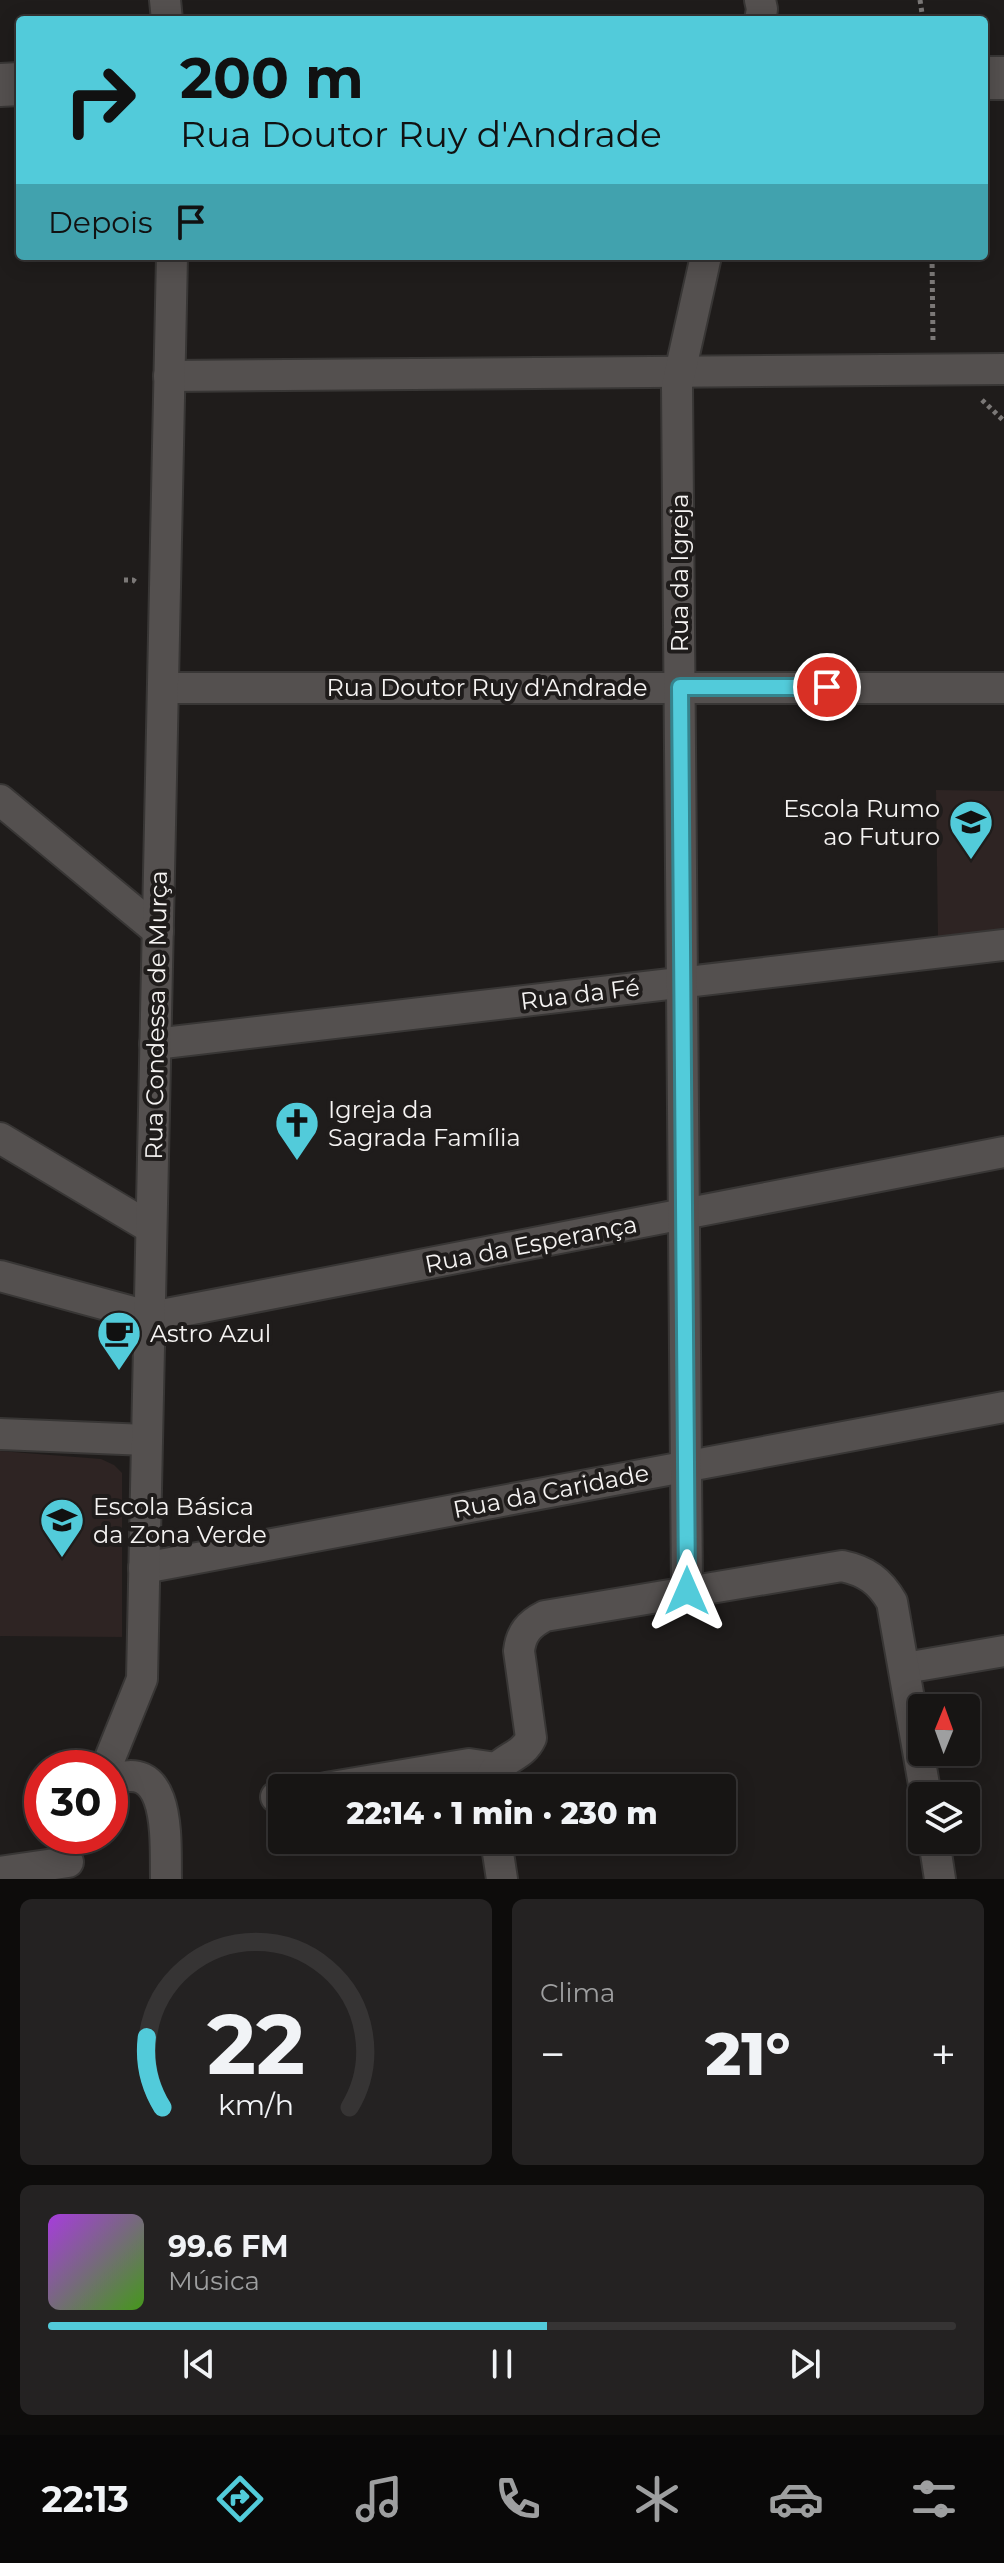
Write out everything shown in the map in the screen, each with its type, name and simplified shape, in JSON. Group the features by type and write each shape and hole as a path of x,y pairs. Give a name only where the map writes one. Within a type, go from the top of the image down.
{"street":[{"name":"Rua Condessa de Murça","path":"113,1750 142,1679 172,260"},
{"name":"Rua da Igreja","path":"687,1591 677,386 705,260"},
{"path":"169,376 1004,369"},
{"name":"Rua Doutor Ruy d'Andrade","path":"163,688 1004,688"},
{"path":"0,800 158,931"},
{"name":"Rua da Fé","path":"155,1044 1004,945"},
{"path":"0,1138 151,1228"},
{"name":"Rua da Esperança","path":"151,1317 1004,1152"},
{"path":"0,1276 151,1317"},
{"name":"Rua da Caridade","path":"144,1568 1004,1407"},
{"path":"0,1434 147,1440"},
{"path":"496,1774 521,1752 531,1738 519,1651 526,1629 545,1616 834,1567 858,1569 872,1577 884,1587 892,1602 924,1782"},
{"path":"905,1668 1004,1651"},
{"path":"409,1774 469,1764 485,1774"},
{"path":"128,1777 149,1784 156,1791 163,1811 166,1879"},
{"path":"498,1854 502,1879"},
{"path":"936,1854 940,1879"},
{"path":"0,1872 69,1859"}],"shaded area":[{"name":"Escola Rumo ao Futuro","path":"936,790 1004,791 1004,931 938,939"},
{"name":"Escola Básica da Zona Verde","path":"0,1451 101,1459 122,1473 122,1637 0,1636"}],"place":[{"name":"Escola Rumo ao Futuro","path":"971,861"},
{"name":"Igreja da Sagrada Família","path":"297,1162"},
{"name":"Astro Azul","path":"119,1372"},
{"name":"Escola Básica da Zona Verde","path":"62,1559"}],"route":[{"path":"687,1591 680,687 827,687"}]}
